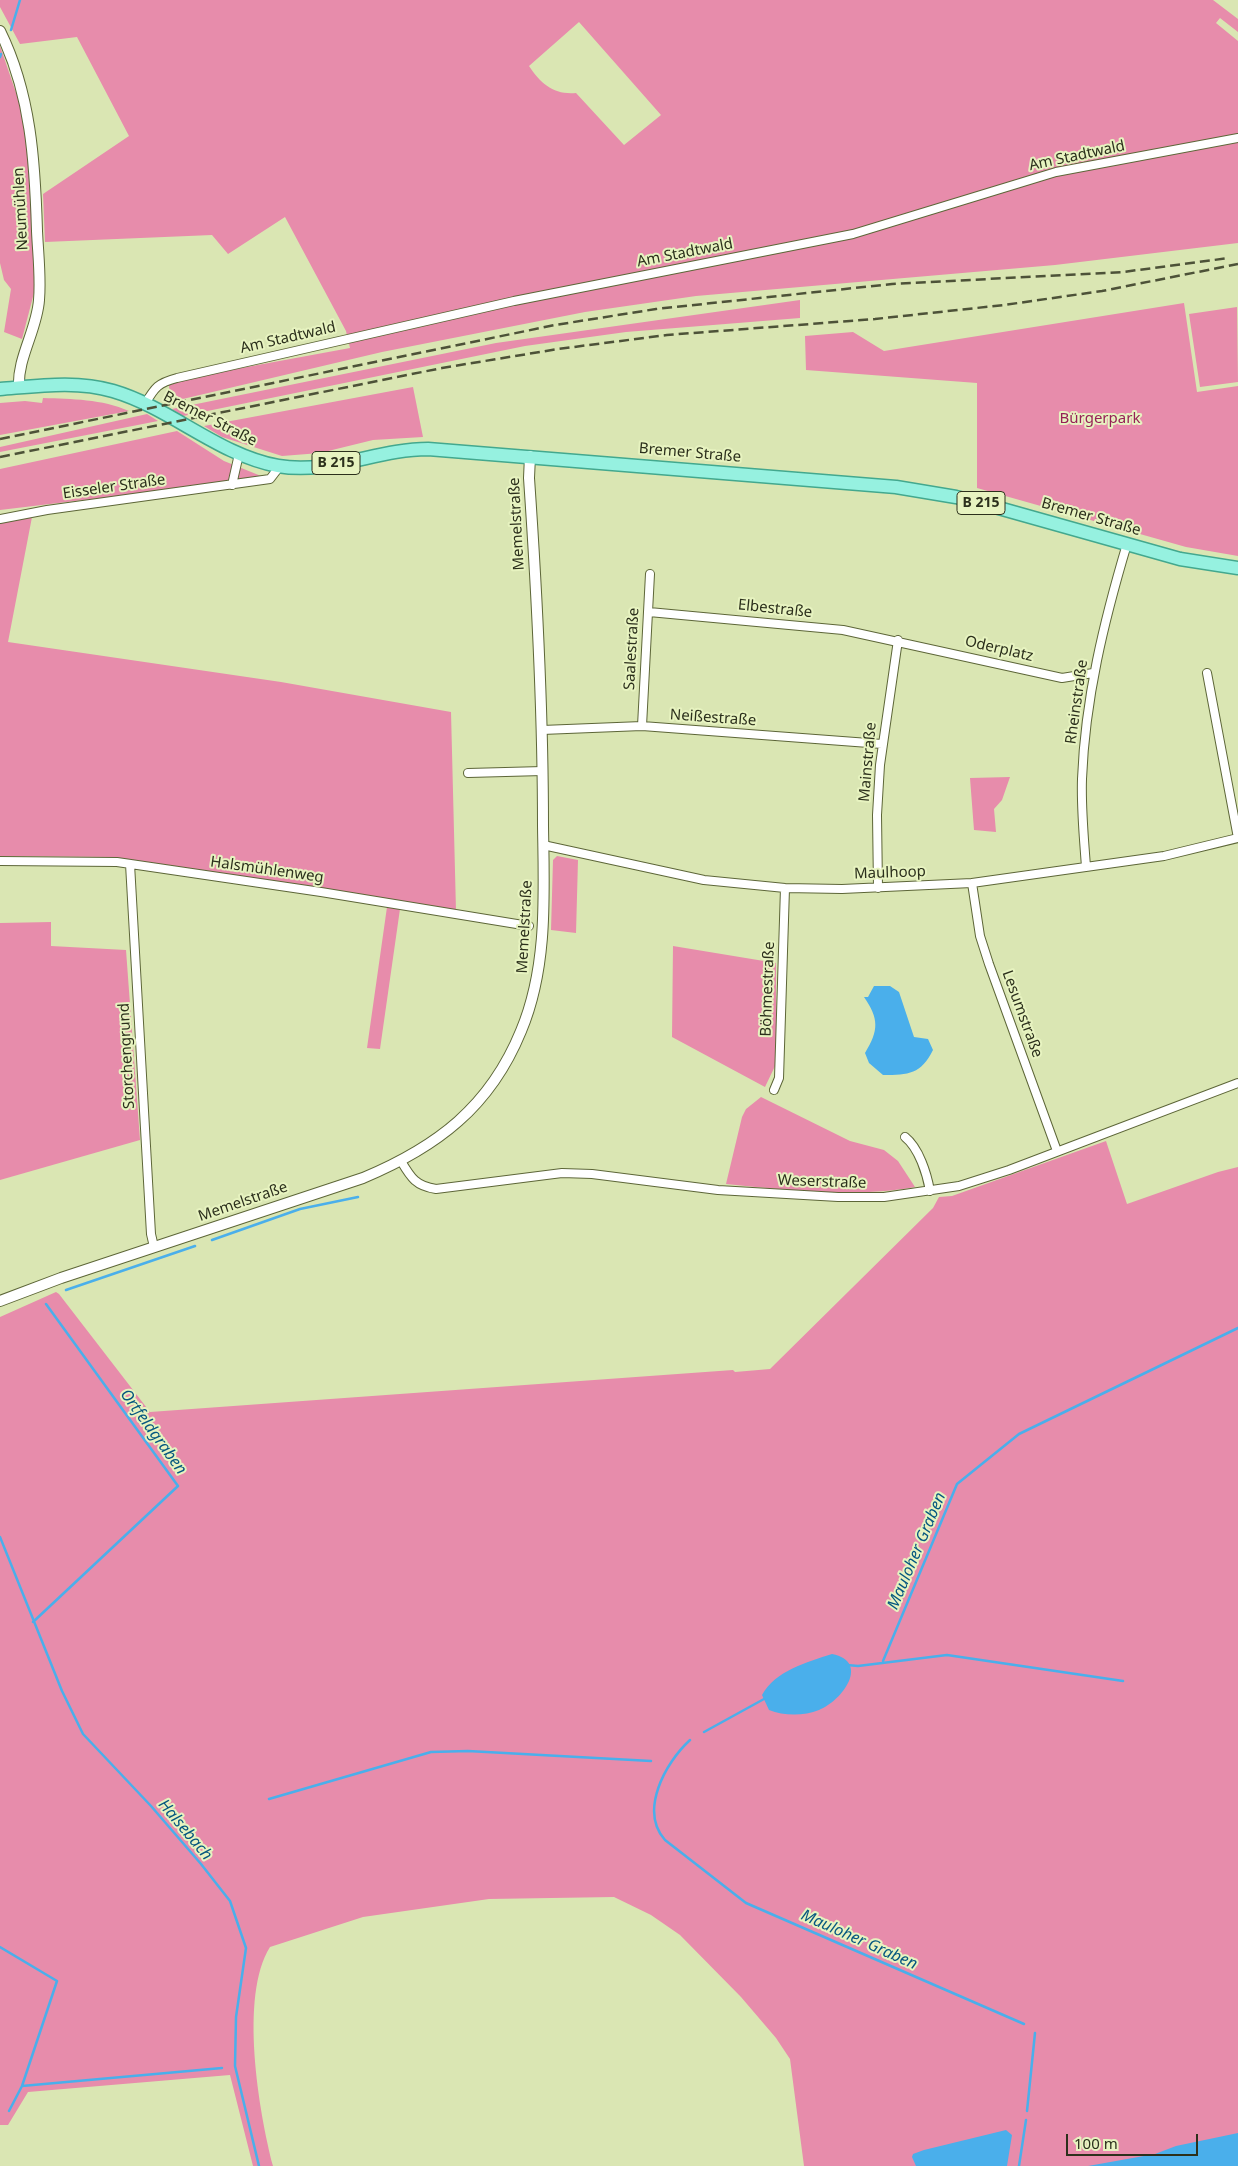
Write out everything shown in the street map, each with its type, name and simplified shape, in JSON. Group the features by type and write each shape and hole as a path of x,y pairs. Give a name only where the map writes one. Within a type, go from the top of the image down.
{"main road":[{"name":"B 215","path":"0,389 67,385 101,388 145,404"},
{"name":"Bremer Straße","path":"145,404 239,454 280,466 316,466 411,449 530,456 896,487 956,497 1180,559 1238,568"}],"street":[{"name":"Neumühlen","path":"0,31 15,66 26,102 31,131 36,196 39,298 32,333 19,370 20,388"},
{"name":"Am Stadtwald","path":"145,404 153,389 163,382 177,378 514,301 844,236 1056,172 1238,138"},
{"path":"232,485 239,454"},
{"name":"Memelstraße","path":"0,1301 154,1247 363,1178 401,1162 429,1145 447,1131 476,1102 498,1074 521,1031 537,981 541,953 543,771 528,478 530,456"},
{"name":"Eisseler Straße","path":"0,519 56,509 270,479 280,466"},
{"name":"Rheinstraße","path":"1086,867 1082,779 1093,673 1108,608 1127,544"},
{"name":"Saalestraße","path":"642,726 650,574"},
{"name":"Elbestraße","path":"649,612 844,630 898,640"},
{"name":"Oderplatz","path":"898,640 1062,678 1093,673"},
{"name":"Mainstraße","path":"878,888 877,815 882,744 898,640"},
{"path":"1207,674 1238,838"},
{"name":"Neißestraße","path":"542,730 642,726 882,744"},
{"path":"468,773 543,771"},
{"name":"Maulhoop","path":"543,845 704,880 784,888 878,888 972,883 1164,856 1238,838"},
{"name":"Halsmühlenweg","path":"0,861 78,860 130,864 321,892 529,926"},
{"name":"Storchengrund","path":"130,864 150,1234 154,1247"},
{"name":"Lesumstraße","path":"972,883 983,946 1057,1151"},
{"name":"Böhmestraße","path":"774,1090 779,1078 784,888"},
{"name":"Weserstraße","path":"401,1162 412,1180 422,1187 436,1189 572,1173 623,1177 718,1190 838,1198 884,1197 958,1186 1238,1083"},
{"path":"906,1137 913,1143 930,1191"}],"green space":[{"path":"0,0 1213,0 1238,19 1238,32 1220,18 1216,23 1238,41 1238,243 1055,265 696,296 585,312 382,352 170,402 169,385 198,376 350,348 346,331 285,217 228,254 212,235 45,242 43,194 129,136 77,37 20,44 0,7","holes":["579,22 661,115 624,145 576,93 561,92 549,87 538,78 529,66"]},
{"path":"0,46 25,119 30,158 35,289 22,339 4,332 11,289 4,280 0,263"},
{"path":"800,300 800,318 626,332 525,346 183,416 172,409 496,343"},
{"name":"Bürgerpark","path":"1184,303 1197,392 1238,386 1238,556 1186,547 977,488 977,383 806,370 805,336 853,332 884,351"},
{"path":"1237,307 1238,382 1200,387 1189,314"},
{"path":"413,387 423,437 373,440 320,453 282,456 222,437 204,426"},
{"path":"43,398 98,402 129,411 0,435 0,403 25,401 42,403"},
{"path":"147,414 158,421 0,452 0,447"},
{"path":"177,431 224,461 261,476 217,484 0,510 0,469"},
{"path":"32,517 8,642 281,682 451,712 456,911 114,857 0,856 0,523"},
{"path":"1010,777 1002,800 994,809 996,832 974,830 970,778"},
{"path":"557,856 578,860 576,933 551,930 553,860"},
{"path":"387,907 400,909 380,1049 367,1048"},
{"path":"51,922 51,946 126,950 140,1140 0,1180 0,923"},
{"path":"673,946 776,963 776,1064 765,1087 672,1037"},
{"path":"761,1097 850,1141 884,1150 898,1161 915,1187 869,1192 821,1192 726,1184 742,1117 746,1109"},
{"path":"1106,1141 1127,1204 1218,1172 1238,1167 1238,2166 804,2166 790,2059 776,2038 741,1997 680,1935 651,1915 614,1897 489,1899 363,1917 270,1947 261,1968 255,1994 254,2024 255,2055 262,2116 273,2166 253,2166 230,2075 28,2092 8,2125 0,2125 0,1317 56,1292 150,1412 733,1370 735,1372 770,1369 933,1208 939,1197 952,1196"}],"water":[{"path":"874,986 890,986 899,992 914,1037 928,1039 933,1050 924,1064 913,1072 883,1075 869,1063 865,1053 875,1031 875,1018 864,997 868,997"},
{"path":"832,1654 844,1658 850,1665 851,1673 849,1682 836,1699 819,1710 801,1714 787,1714 769,1710 762,1695 775,1680 792,1668"},
{"path":"1006,2130 1012,2135 1007,2166 916,2166 912,2157 913,2154 924,2150"},
{"path":"1238,2133 1238,2166 1088,2166 1155,2154 1176,2146"}],"waterway":[{"name":"Halsebach","path":"11,30 20,0"},
{"name":"Ortfeldgraben","path":"212,1240 300,1209 358,1197"},
{"name":"Ortfeldgraben","path":"66,1290 195,1246"},
{"name":"Ortfeldgraben","path":"33,1622 178,1486 46,1304"},
{"name":"Mauloher Graben","path":"883,1661 957,1484 1019,1434 1238,1328"},
{"name":"Halsebach","path":"0,1537 62,1691 83,1734 151,1806 230,1901 246,1948 236,2017 235,2066 259,2166"},
{"path":"847,1665 858,1666 947,1655 1123,1681"},
{"name":"Mauloher Graben","path":"704,1732 764,1699"},
{"name":"Mauloher Graben","path":"690,1740 672,1761 658,1788 654,1815 658,1828 665,1840 746,1903 1024,2024"},
{"path":"269,1799 431,1752 468,1751 651,1761"},
{"path":"0,1947 57,1981 22,2086 222,2068"},
{"name":"Mauloher Graben","path":"1027,2111 1035,2033"},
{"path":"9,2111 22,2086"},
{"name":"Mauloher Graben","path":"1019,2166 1026,2120"}],"railway":[{"path":"0,439 555,325 656,309 892,284 1123,272 1229,258"},
{"path":"0,457 442,368 558,349 667,335 875,319 1004,305 1102,291 1238,264"}]}
